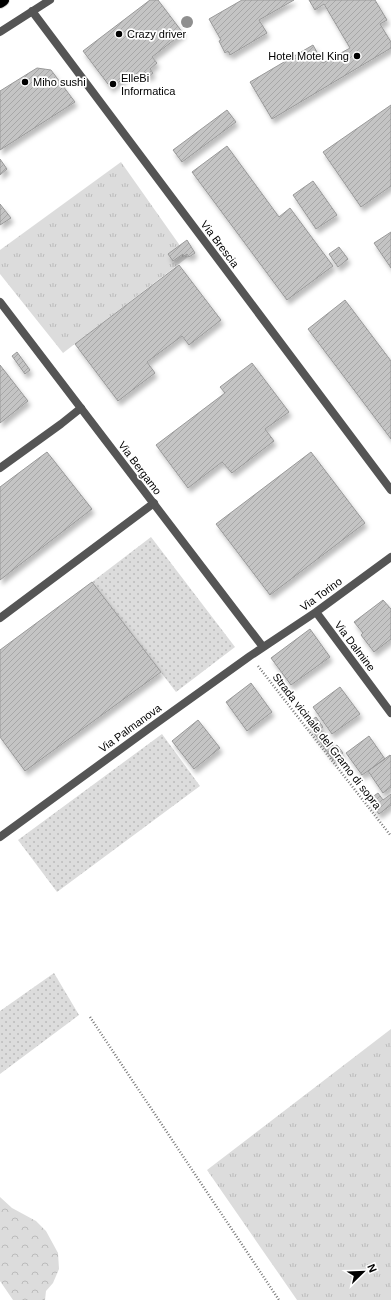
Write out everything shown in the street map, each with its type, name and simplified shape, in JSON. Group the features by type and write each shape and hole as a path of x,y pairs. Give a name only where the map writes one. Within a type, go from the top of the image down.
{"street":[{"path":"0,32 50,0"},
{"name":"Via Brescia","path":"32,11 391,490"},
{"name":"Via Bergamo","path":"0,302 263,647"},
{"path":"0,468 81,408"},
{"path":"0,618 154,503"},
{"name":"Via Torino","path":"263,647 316,612 391,557"},
{"name":"Via Dalmine","path":"316,612 391,713"},
{"name":"Via Palmanova","path":"0,837 263,647"}],"path":[{"name":"Strada vicinale del Gramo di sopra","path":"250,656 391,836"},
{"path":"90,1016 279,1300"}],"green space":[{"path":"121,162 188,257 63,353 0,274 0,250"},
{"path":"151,537 235,647 176,692 92,582"},
{"path":"162,734 200,786 57,892 18,840"},
{"path":"54,973 79,1015 0,1074 0,1011"},
{"path":"391,1029 391,1300 297,1300 207,1170"},
{"path":"0,1197 12,1208 36,1221 46,1231 58,1253 59,1269 53,1283 46,1291 45,1300 13,1300 0,1281"}],"building":[{"path":"150,0 158,0 183,33 152,57 157,63 150,69 153,73 148,77 145,72 137,78 132,72 111,88 83,51"},
{"name":"Hotel Motel King","path":"242,0 294,0 259,20 267,33 230,55 228,51 225,53 219,41 221,40 209,19"},
{"name":"Hotel Motel King","path":"309,0 375,0 387,20 380,24 391,42 391,48 272,119 250,82 313,45 323,63 350,48 324,4 315,10"},
{"path":"37,68 51,70 75,102 0,150 0,91"},
{"path":"391,105 391,186 361,207 323,152"},
{"path":"227,110 236,122 182,162 173,150"},
{"path":"227,146 279,217 290,208 333,266 287,300 192,172"},
{"path":"0,159 7,169 0,175"},
{"path":"313,181 337,215 316,229 293,195"},
{"path":"0,204 11,218 0,225"},
{"path":"391,232 391,268 374,243"},
{"path":"187,240 195,253 189,257 187,254 184,256 183,254 173,261 168,254"},
{"path":"339,247 348,259 338,267 329,254"},
{"path":"179,265 221,320 189,345 182,336 147,362 155,373 118,401 75,344"},
{"path":"345,300 391,361 391,439 308,329"},
{"path":"17,352 30,370 25,374 12,356"},
{"path":"252,363 289,412 265,429 274,441 232,473 222,462 188,488 156,445 225,393 220,387"},
{"path":"0,365 28,401 0,423"},
{"path":"47,452 92,509 0,580 0,487"},
{"path":"311,452 365,523 270,595 216,524"},
{"path":"92,582 161,672 25,771 0,737 0,650"},
{"path":"383,600 391,609 391,639 374,652 361,635 363,633 354,622"},
{"path":"310,629 330,657 291,685 271,658"},
{"path":"251,683 272,712 247,731 226,702"},
{"path":"340,687 360,714 332,734 313,707"},
{"path":"316,717 323,727 320,729 334,747 337,745 343,753 333,760 307,723"},
{"path":"198,720 220,748 194,769 172,741"},
{"path":"369,736 385,759 362,775 346,753"},
{"path":"390,755 391,787 383,793 368,771"},
{"path":"378,793 383,800 391,794 391,805 379,814 368,800"}],"place":[{"name":"Crazy driver","path":"119,34"},
{"name":"Hotel Motel King","path":"357,56"},
{"name":"Miho sushi","path":"25,82"},
{"name":"ElleBi Informatica","path":"113,84"}]}
